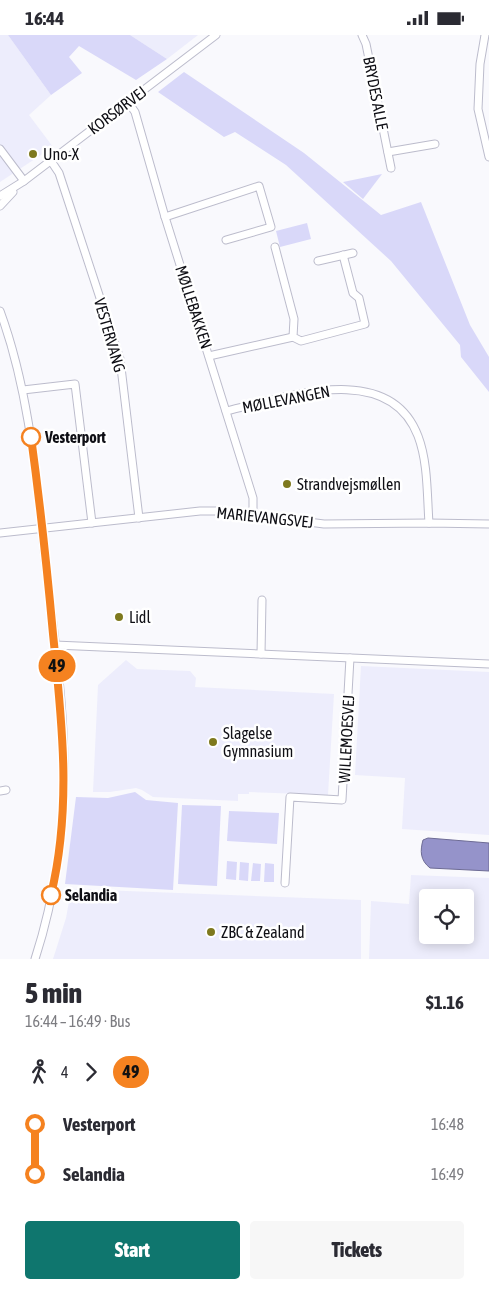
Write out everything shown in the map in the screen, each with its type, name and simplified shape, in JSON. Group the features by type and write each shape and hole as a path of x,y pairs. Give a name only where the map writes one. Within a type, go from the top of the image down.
{"street":[{"name":"KORSØRVEJ","path":"0,206 21,183 216,35"},
{"name":"BRYDES ALLE","path":"362,35 366,44 391,168"},
{"path":"485,35 480,64 478,109 489,157"},
{"name":"MØLLEBAKKEN","path":"128,102 135,112 165,217 253,499 253,515"},
{"name":"BRYDES ALLE","path":"388,152 435,144"},
{"path":"0,149 21,183 0,198"},
{"name":"VESTERVANG","path":"51,161 59,173 120,359 139,518"},
{"path":"165,217 259,186 271,227 226,240"},
{"path":"276,247 294,319 294,337"},
{"path":"318,261 353,253"},
{"path":"209,356 294,337 301,341 365,324 359,299 353,293 344,255"},
{"path":"0,311 14,352 23,390 42,528 63,722 64,794 59,847 53,886 35,959"},
{"path":"23,390 75,384 92,523"},
{"name":"MØLLEVANGEN","path":"226,411 315,391 363,390 384,398 403,412 417,434 422,448 425,470 429,523"},
{"name":"MARIEVANGSVEJ","path":"0,533 200,511 222,511 324,524 489,524"},
{"path":"261,654 262,600"},
{"path":"54,645 489,664"},
{"name":"WILLEMOESVEJ","path":"285,883 290,797 342,800 350,658"}],"shaded area":[{"path":"0,35 8,35 51,95 29,115 53,147 0,182"},
{"path":"8,35 130,35 167,59 136,80 79,46 69,57 82,73 51,95"},
{"path":"130,35 198,35 167,59"},
{"path":"184,72 304,153 381,215 421,202 470,325 489,357 489,392 461,357 460,345 391,261 286,165 235,132 224,137 158,92"},
{"path":"382,174 363,199 343,182"},
{"path":"307,223 311,239 280,247 276,231"},
{"name":"Slagelse Gymnasium","path":"126,660 137,669 190,671 196,678 195,687 334,694 328,795 249,792 249,794 238,794 238,801 153,797 136,788 110,792 93,792 98,685"},
{"path":"361,666 489,672 489,835 402,829 405,778 355,775"},
{"path":"135,792 146,800 178,803 173,890 65,884 76,797 108,798"},
{"path":"182,805 221,806 217,886 178,884"},
{"path":"229,811 279,813 277,844 227,841"},
{"path":"227,861 237,862 236,880 226,879"},
{"path":"240,862 249,863 248,881 239,880"},
{"path":"253,863 261,864 260,881 251,881"},
{"path":"265,863 274,864 274,882 264,882"},
{"path":"411,875 489,878 489,959 369,959 371,901 409,904"},
{"name":"ZBC & Zealand","path":"75,889 361,900 361,959 53,959 66,918 70,896"}],"water":[{"path":"428,838 489,843 489,871 430,868 424,862 421,852 423,840"}],"bus line":[{"name":"49","path":"31,437 63,722 64,794 59,847 51,895"}],"place":[{"name":"Uno-X","path":"33,154"},
{"name":"Vesterport","path":"31,437"},
{"name":"Strandvejsmøllen","path":"287,484"},
{"name":"Lidl","path":"119,617"},
{"name":"Slagelse Gymnasium","path":"213,742"},
{"name":"Selandia","path":"51,895"},
{"name":"ZBC & Zealand","path":"211,932"}]}
